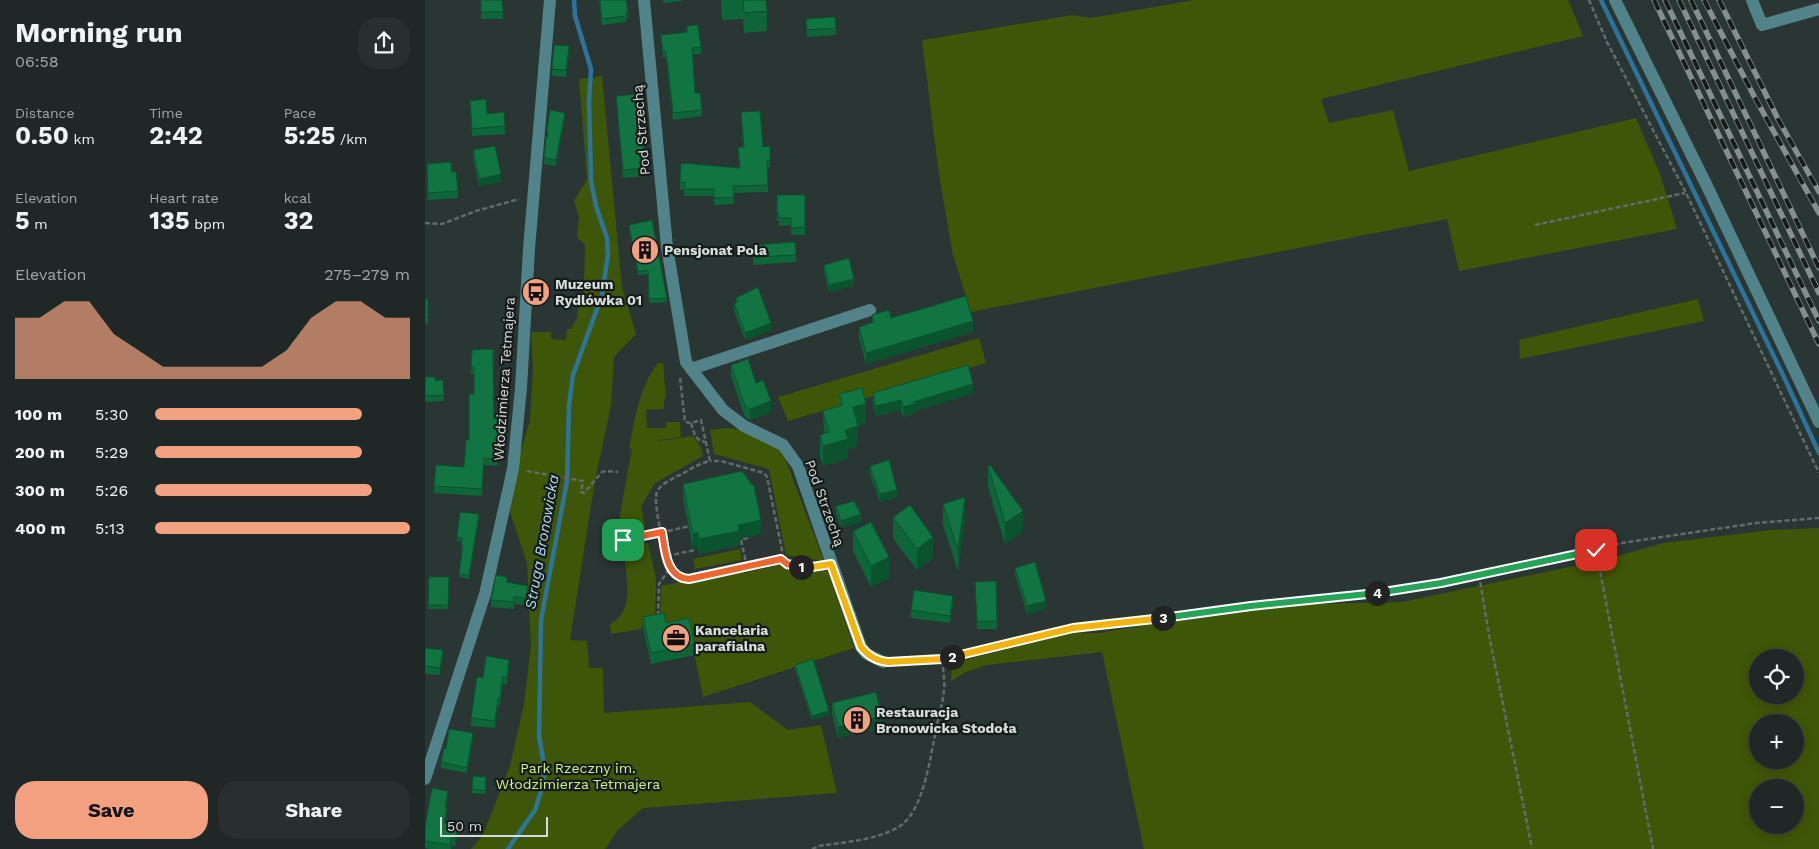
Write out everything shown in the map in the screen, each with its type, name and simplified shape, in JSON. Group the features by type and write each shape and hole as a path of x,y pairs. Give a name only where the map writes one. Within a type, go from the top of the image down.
{"street":[{"name":"Włodzimierza Tetmajera","path":"425,779 485,594 513,469 521,388 529,249 551,0"},
{"name":"Pod Strzechą","path":"644,0 667,247 686,362 685,371 723,410 744,426 783,445 798,466 861,647 867,654 883,662"},
{"path":"1615,0 1706,184 1819,422"},
{"path":"1752,0 1762,25 1819,9"},
{"path":"685,371 870,310"},
{"path":"425,741 438,738"}],"path":[{"path":"1589,0 1607,42 1685,193 1819,473"},
{"path":"1535,225 1685,193"},
{"path":"425,223 442,224 477,211 526,197"},
{"path":"685,371 685,422 691,423 701,420 710,461"},
{"path":"691,423 698,440 706,442"},
{"path":"721,461 757,469 764,473 768,482 782,550 781,559 682,579 670,568 656,504 657,491 663,485 703,462 721,461"},
{"path":"527,471 583,481 581,492 584,493 603,472 618,472"},
{"path":"883,662 942,659 1073,628 1394,591 1479,575 1621,543 1756,523 1819,518"},
{"path":"609,540 629,540 690,526"},
{"path":"747,567 741,540 750,537"},
{"path":"667,556 695,550"},
{"path":"1596,550 1653,849"},
{"path":"781,559 787,564 806,568 831,564"},
{"path":"658,622 659,584 670,568"},
{"path":"1479,575 1531,848"},
{"path":"812,849 819,846 867,838 902,825 909,818 924,788 930,765 944,690 942,659"}],"green space":[{"path":"1194,0 1568,0 1583,36 1321,99 1329,123 1393,110 1409,171 1636,118 1660,174 1677,229 1459,271 1447,219 971,312 953,255 939,175 922,40 1073,15 1091,18"},
{"name":"Park Rzeczny im. Włodzimierza Tetmajera","path":"602,76 622,287 636,334 614,357 611,406 595,480 570,640 587,641 589,668 603,668 604,713 750,702 788,730 821,725 837,793 643,808 618,830 605,849 471,849 483,835 510,766 524,704 531,646 527,563 510,512 519,457 530,420 533,370 531,332 551,332 551,339 566,340 567,329 571,329 577,318 578,308 584,294 585,244 577,238 579,217 574,201 587,179 579,79"},
{"path":"1698,299 1704,321 1520,359 1519,340"},
{"path":"979,338 986,363 788,421 778,397"},
{"path":"658,363 663,363 666,398 664,399 664,409 646,410 647,428 666,428 666,422 680,422 681,437 658,440 656,429 658,441 693,436 701,447 703,456 655,483 641,507 645,525 644,531 623,535 620,515 632,448 629,449 633,426 642,393"},
{"path":"727,428 744,430 782,450 824,561 786,555 769,469 714,454 710,430"},
{"path":"1819,528 1819,849 1144,849 1102,652 987,665 966,672 951,681 952,668 957,662 1072,633 1099,633 1220,613 1308,604 1402,602 1607,559 1664,543 1770,530"},
{"path":"648,543 656,578 655,621 642,624 642,629 611,634 610,624 619,617 627,599 624,546"},
{"path":"740,549 742,560 695,569 693,559"},
{"path":"788,563 828,571 854,648 703,697 689,629 666,633 660,619 661,586 743,569 744,573"}],"building":[{"path":"481,0 502,0 503,12 481,12"},
{"path":"600,0 626,0 628,12 626,12 626,16 602,19"},
{"path":"743,0 766,0 767,11 744,13"},
{"path":"835,17 836,28 807,30 806,19"},
{"path":"698,25 701,47 692,48 695,93 700,93 702,110 673,113 666,51 663,52 661,35 687,32 687,26"},
{"path":"554,45 569,46 566,70 552,69"},
{"path":"638,94 645,168 623,170 616,96"},
{"path":"486,99 487,114 504,112 505,126 472,129 470,101"},
{"path":"550,110 565,113 556,160 544,158"},
{"path":"760,111 763,147 770,146 770,160 767,161 768,185 733,186 734,197 714,198 714,189 684,189 685,183 680,182 681,163 740,168 738,147 744,147 741,112"},
{"path":"495,146 501,174 479,179 473,150"},
{"path":"451,162 452,172 456,171 458,191 428,193 427,164"},
{"path":"777,195 805,195 805,227 791,228 791,218 779,218 779,213 777,213"},
{"name":"Pensjonat Pola","path":"652,220 667,298 649,299 648,270 638,272 629,225"},
{"path":"795,242 796,255 753,257 753,245"},
{"path":"849,258 854,279 829,285 824,265"},
{"path":"758,287 771,323 745,333 734,303 738,302 736,298"},
{"path":"966,296 973,321 866,353 859,327 874,322 872,315 889,310 891,318"},
{"path":"425,299 428,299 428,317 425,317"},
{"path":"493,349 494,419 499,419 497,459 484,458 482,489 434,486 436,465 464,467 466,440 469,440 469,394 474,394 474,367 471,367 472,350"},
{"path":"748,359 756,383 763,380 771,401 750,409 745,406 731,365"},
{"path":"968,365 973,384 913,402 914,404 903,407 901,400 876,406 873,393"},
{"path":"425,377 435,377 435,381 443,380 444,395 425,396"},
{"path":"862,388 866,404 853,407 858,426 845,430 848,439 823,446 820,435 829,432 823,411 843,405 839,394"},
{"path":"889,460 897,490 880,494 870,466"},
{"path":"990,465 1023,511 1005,523 988,466"},
{"path":"742,471 752,485 754,485 761,520 738,525 739,531 699,539 698,532 693,534 683,484"},
{"path":"965,497 958,550 943,504"},
{"path":"854,501 861,514 841,521 836,506"},
{"path":"910,505 933,537 917,549 893,517"},
{"path":"460,512 479,514 469,575 459,574 463,544 461,544 462,538 457,537"},
{"path":"871,522 889,557 871,566 853,531"},
{"path":"1035,562 1046,601 1027,606 1015,568"},
{"path":"496,575 507,577 507,582 528,586 527,598 514,597 514,602 491,600"},
{"path":"429,577 449,577 448,605 428,605"},
{"path":"996,581 997,621 977,622 975,582"},
{"path":"914,590 953,596 950,616 911,610"},
{"path":"664,613 666,623 689,618 695,644 651,653 643,617"},
{"path":"425,648 443,650 440,668 425,666"},
{"path":"486,656 509,660 507,677 503,676 495,721 471,718 477,677 483,678"},
{"path":"813,659 829,711 812,716 795,665"},
{"path":"876,692 882,716 838,727 832,703"},
{"path":"449,729 473,733 467,768 441,762 444,748 446,749"},
{"path":"473,776 486,777 485,791 472,789"},
{"path":"432,788 448,791 444,823 458,826 455,838 451,838 450,845 425,841 425,827"}],"waterway":[{"name":"Struga Bronowicka","path":"508,849 535,810 544,782 539,736 541,620 567,481 569,405 573,375 602,295 608,255 607,238 596,206 591,181 589,101 591,69 575,16 574,0"},
{"path":"1601,0 1819,453"}],"railway":[{"path":"1654,0 1819,344"},
{"path":"1665,0 1819,321"},
{"path":"1679,0 1819,293"},
{"path":"1691,0 1819,268"},
{"path":"1704,0 1754,96 1819,213"},
{"path":"1719,0 1778,119 1819,192"}],"place":[{"name":"Pensjonat Pola","path":"645,250"},
{"name":"Muzeum Rydlówka 01","path":"536,292"},
{"name":"Kancelaria parafialna","path":"676,638"},
{"name":"Restauracja Bronowicka Stodoła","path":"857,720"}],"route":[{"path":"623,540 662,532 670,568 673,573 682,579 781,559 787,564 806,568 831,564 861,647 867,654 883,662 942,659 1073,628 1394,591 1441,583 1596,550"}]}
